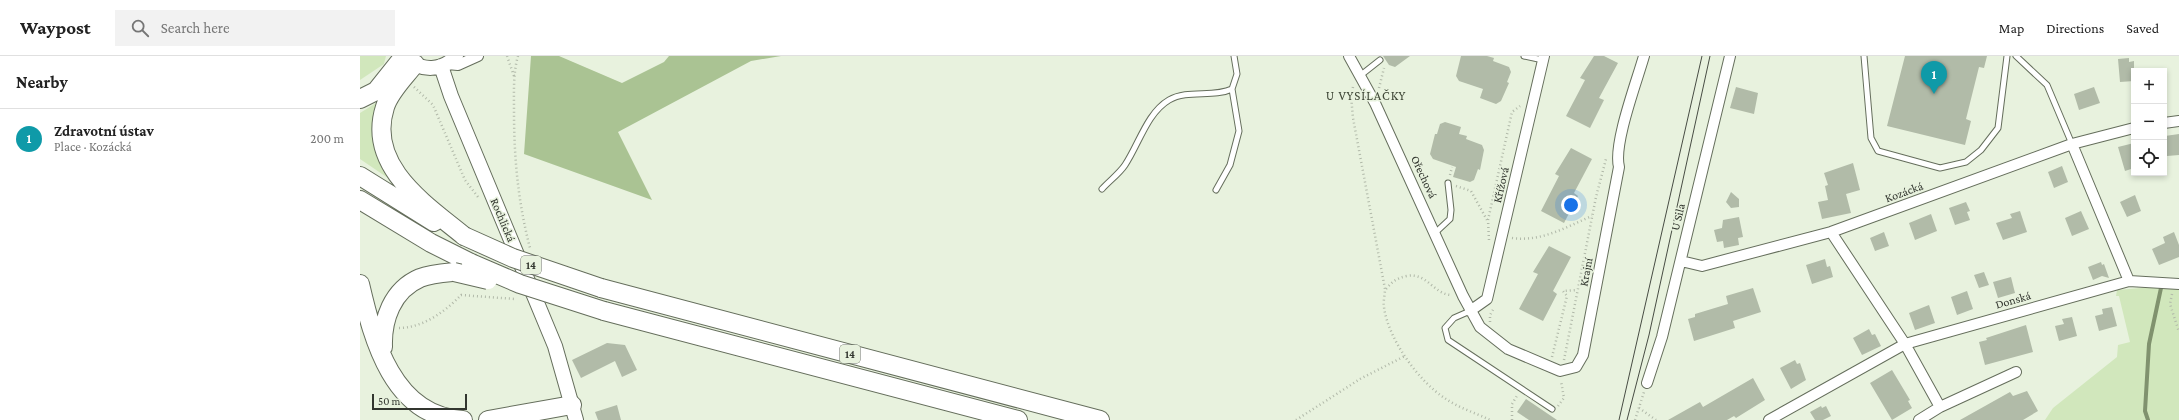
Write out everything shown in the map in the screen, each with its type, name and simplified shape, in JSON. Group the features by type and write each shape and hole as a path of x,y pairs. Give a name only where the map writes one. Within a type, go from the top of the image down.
{"highway":[{"path":"360,99 376,91 408,59"},
{"path":"408,59 385,107 382,125 385,148 391,167 407,188 464,236"},
{"name":"14","path":"360,176 395,200 464,236 513,258 601,288 1100,420"},
{"name":"14","path":"360,200 431,243 471,263 520,284 604,311 1018,420"},
{"path":"383,360 384,322 392,302 404,289 420,278 454,272 520,284"},
{"path":"360,284 378,351 393,379 405,393 422,406 439,415 463,420"},
{"path":"488,420 574,412"}],"street":[{"path":"408,59 431,68 448,62 458,65 478,56"},
{"name":"Ořechová","path":"1349,56 1361,75 1470,311"},
{"name":"Krajní","path":"1560,367 1576,367 1583,355 1618,167 1617,160 1624,126 1644,56"},
{"name":"U Sila","path":"1647,383 1662,337 1730,56"},
{"name":"Křížová","path":"1470,311 1487,300 1544,58"},
{"name":"Rochlická","path":"448,62 451,96 537,299 555,346 574,412"},
{"path":"2167,123 2179,121"},
{"name":"Kozácká","path":"1681,262 1702,266 1832,232 2072,144 2131,129"},
{"path":"2072,144 2129,281"},
{"path":"1832,232 1904,344 1940,408"},
{"name":"Donská","path":"1768,420 1904,344 2129,281 2177,283"},
{"path":"1470,311 1480,326 1508,349 1560,367"},
{"path":"1919,420 1940,408 2016,372"}],"lane":[{"path":"1216,190 1230,165 1239,130 1232,89 1237,74 1234,56"},
{"path":"1524,56 1544,58"},
{"path":"1864,56 1871,138 1878,151 1940,168 1966,162 1981,150 1998,128 2007,56"},
{"path":"2016,56 2047,85 2072,144"},
{"path":"1361,75 1380,60"},
{"path":"1102,189 1124,165 1147,126 1160,108 1170,99 1190,94 1223,93 1232,89"},
{"path":"1435,233 1450,219 1451,210 1448,183"},
{"path":"1470,311 1454,318 1445,328 1448,340 1521,390 1552,409"}],"path":[{"path":"507,56 515,78"},
{"path":"518,56 515,78 514,158 522,216"},
{"path":"1377,94 1385,65 1380,60"},
{"path":"1361,75 1355,82 1351,96 1353,118 1386,289 1383,305 1386,317 1405,356 1414,370 1437,393 1447,400 1490,420"},
{"path":"411,84 433,105 465,180 478,198"},
{"path":"1448,183 1471,191 1488,220 1512,112 1520,106 1522,99"},
{"path":"1552,409 1559,406 1564,398 1560,367 1564,361 1592,216 1608,153"},
{"path":"1502,236 1516,239 1541,238 1554,234 1592,216"},
{"path":"1386,289 1394,280 1414,275 1423,277 1436,288 1449,295 1463,296"},
{"path":"2177,283 2170,304 2179,332"},
{"path":"1552,359 1566,296 1563,290 1577,290"},
{"path":"398,328 411,328 451,306 461,295 537,299"},
{"path":"1490,323 1490,315 1495,304"},
{"path":"1296,420 1360,379 1405,356"},
{"path":"1546,358 1556,361"},
{"path":"1635,420 1647,383"},
{"path":"1512,420 1512,404 1521,390"},
{"path":"1639,408 1656,420"}],"green space":[{"path":"360,56 386,56 384,64 360,80"},
{"path":"531,56 559,56 622,83 664,62 669,56 781,56 751,61 618,132 652,200 524,154"},
{"path":"376,103 375,122 377,142 381,161 388,178 360,159 360,113"},
{"path":"2152,287 2179,289 2179,420 2045,420 2053,408 2117,357 2118,345 2130,342 2119,296 2116,296 2117,290"}],"building":[{"path":"1383,56 1410,56 1395,67 1389,65"},
{"path":"1461,56 1487,56 1494,58 1493,61 1509,67 1511,72 1507,82 1509,83 1501,101 1496,104 1480,98 1483,89 1459,81 1456,76"},
{"path":"1594,56 1604,56 1618,63 1599,98 1604,100 1590,128 1566,116 1585,80 1580,78"},
{"path":"1905,56 1987,56 1984,68 1979,67 1966,119 1971,121 1965,145 1887,126"},
{"path":"2129,58 2129,62 2134,61 2134,68 2131,68 2131,81 2120,82 2118,59"},
{"path":"1736,87 1758,93 1754,114 1730,108"},
{"path":"2094,87 2100,103 2079,110 2074,94"},
{"path":"1445,122 1461,127 1459,134 1467,136 1466,139 1482,145 1484,150 1480,170 1478,169 1474,180 1470,182 1453,177 1456,167 1433,159 1430,154 1435,134 1437,134 1440,124"},
{"path":"2179,134 2179,155 2167,156 2167,136"},
{"path":"2131,144 2131,169 2125,171 2118,147"},
{"path":"1571,148 1592,159 1574,193 1578,196 1564,223 1541,211 1559,176 1555,174"},
{"path":"1853,163 1860,190 1846,194 1851,213 1822,219 1818,202 1828,200 1825,186 1828,185 1824,173"},
{"path":"2062,166 2068,182 2054,188 2048,172"},
{"path":"1731,192 1739,199 1739,207 1731,208 1726,202"},
{"path":"2135,195 2141,211 2127,217 2120,202"},
{"path":"1966,202 1970,211 1967,212 1970,220 1955,225 1949,208"},
{"path":"2020,211 2027,232 2003,240 1996,223 2012,218 2010,214"},
{"path":"2081,211 2089,229 2072,236 2065,218"},
{"path":"1931,214 1937,231 1915,240 1909,223"},
{"path":"1739,217 1743,237 1738,238 1739,245 1724,248 1723,241 1717,242 1714,230 1722,228 1723,220"},
{"path":"1884,232 1889,246 1875,251 1870,238"},
{"path":"2174,232 2179,245 2179,257 2159,265 2152,249 2165,243 2163,237"},
{"path":"1549,246 1571,257 1553,291 1557,294 1543,321 1519,309 1538,274 1533,272"},
{"path":"1825,259 1827,267 1830,266 1833,277 1812,284 1806,265"},
{"path":"2101,262 2102,265 2104,264 2109,278 2102,276 2093,280 2088,267"},
{"path":"1984,272 1989,285 1979,288 1974,275"},
{"path":"2011,277 2015,293 1998,298 1993,282"},
{"path":"1753,288 1761,312 1733,321 1735,328 1694,341 1688,319 1695,317 1695,314 1728,304 1726,296"},
{"path":"1967,291 1973,309 1957,315 1951,297"},
{"path":"1929,305 1935,323 1915,330 1909,313"},
{"path":"2112,307 2117,326 2099,331 2095,316 2103,314 2102,309"},
{"path":"2072,317 2077,336 2059,341 2055,326 2064,324 2062,319"},
{"path":"2026,325 2033,352 1985,365 1979,342 1987,340 1986,338"},
{"path":"1869,329 1872,335 1875,334 1881,346 1862,355 1853,338"},
{"path":"607,343 625,345 637,370 622,377 615,361 581,378 572,360"},
{"path":"1795,360 1797,364 1800,363 1806,380 1791,389 1780,368"},
{"path":"1892,370 1910,400 1908,401 1912,408 1892,420 1870,383"},
{"path":"1753,378 1765,400 1736,418 1734,416 1727,420 1668,420 1700,402 1703,407"},
{"path":"2027,391 2038,411 2023,420 1960,420 2010,392 2013,396"},
{"path":"1526,399 1557,420 1529,420 1517,412"},
{"path":"617,405 621,420 598,420 595,412"},
{"path":"1821,406 1822,408 1826,406 1831,416 1823,420 1815,420 1810,412"}],"waterway":[{"path":"2148,420 2145,411 2149,344 2161,288"}],"tram line":[{"path":"1619,420 1702,56"},
{"path":"1627,420 1649,335 1710,56"}],"place":[{"name":"Zdravotní ústav","path":"1934,94"}],"district":[{"name":"U VYSÍLAČKY","path":"1366,95"}]}
